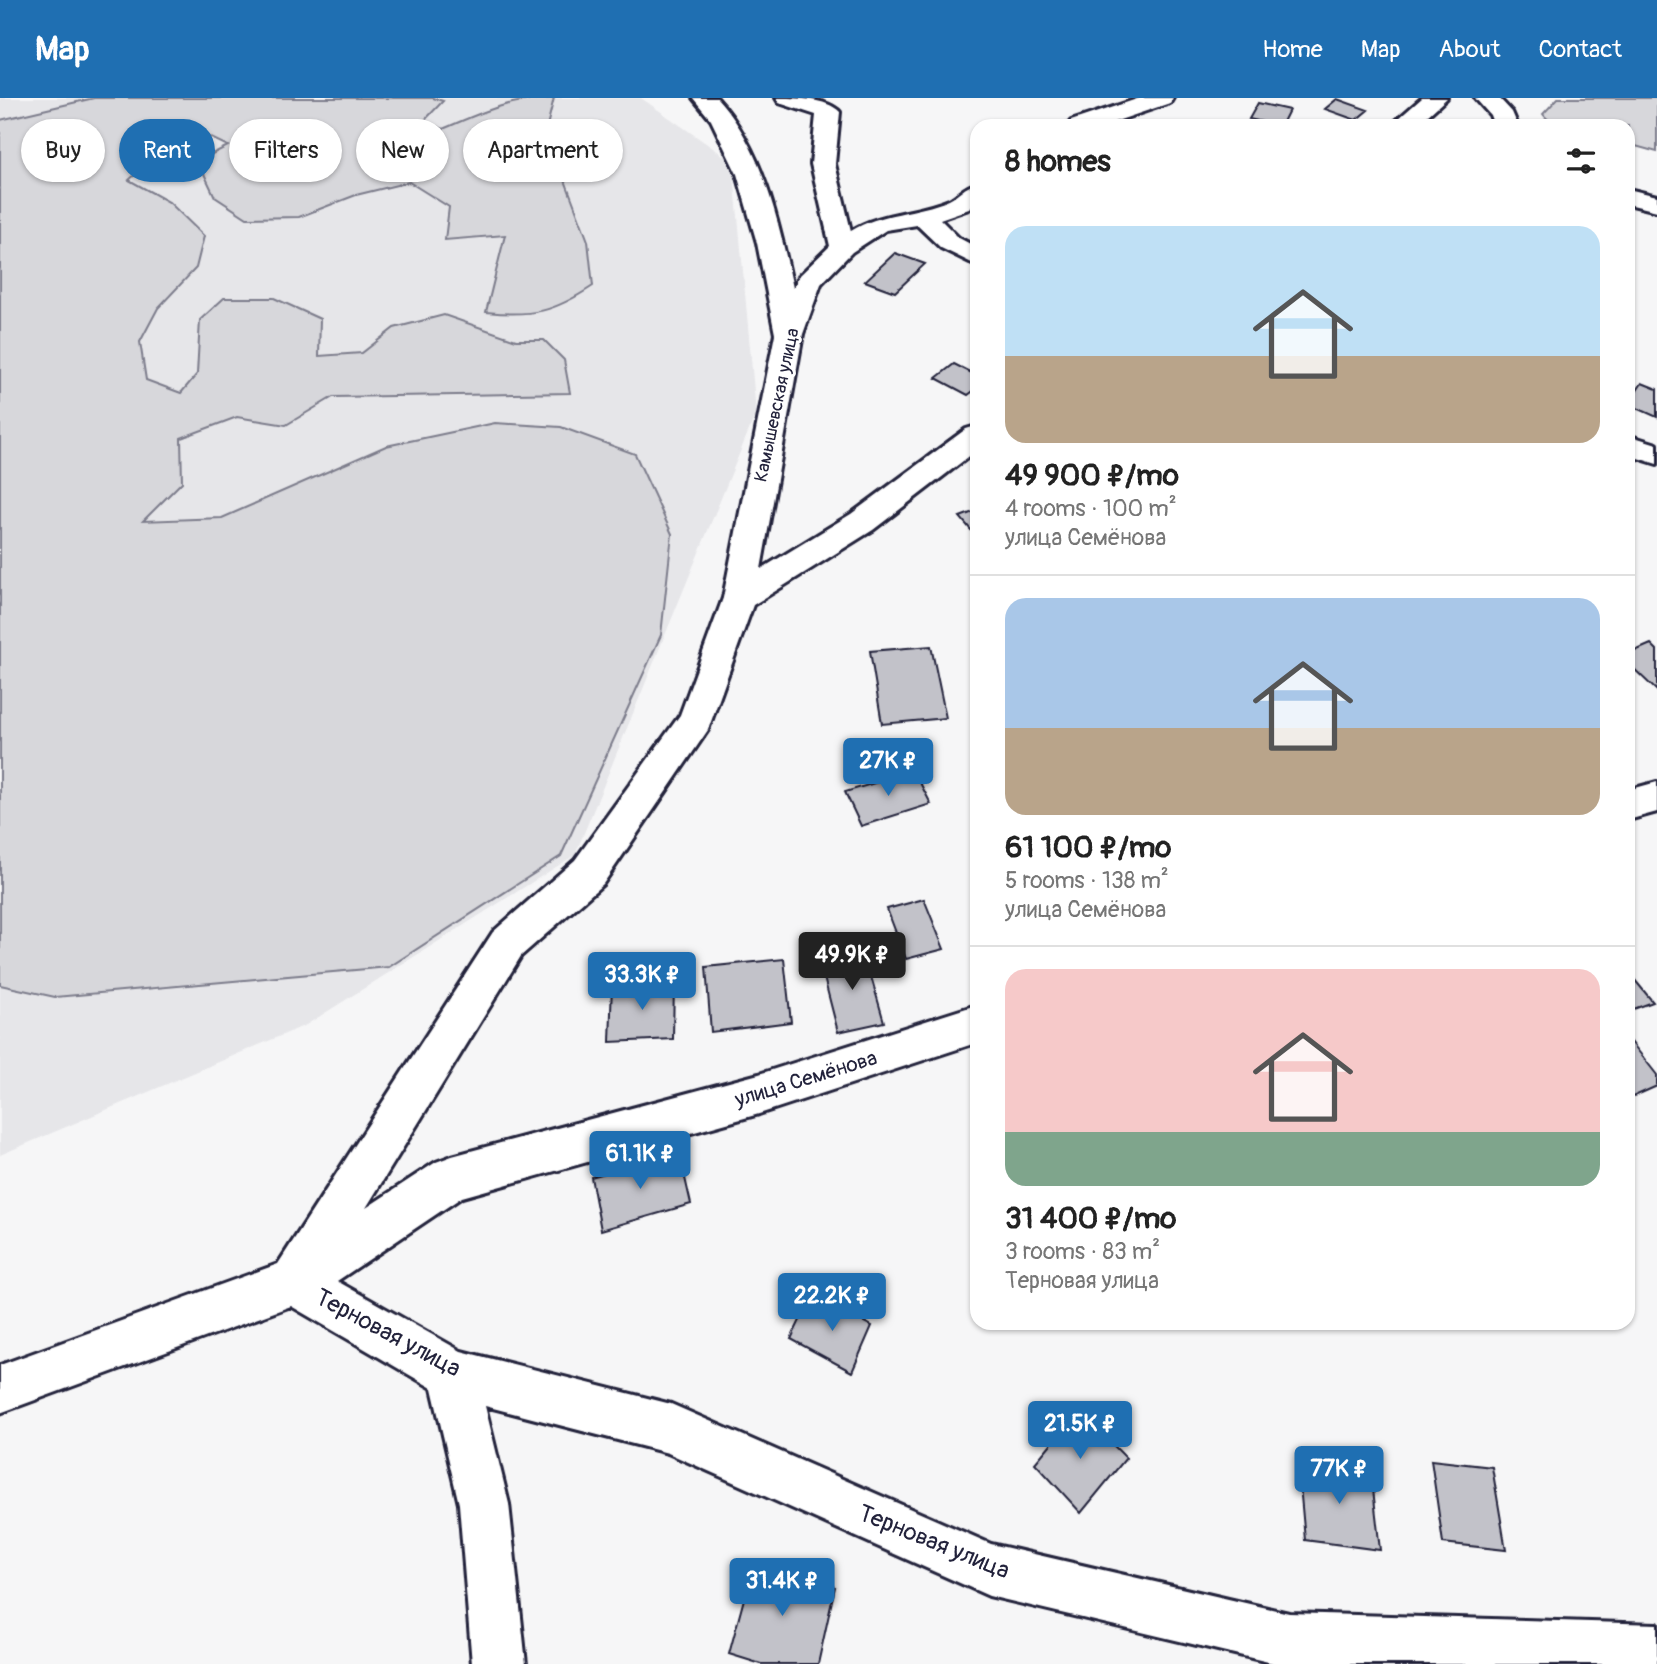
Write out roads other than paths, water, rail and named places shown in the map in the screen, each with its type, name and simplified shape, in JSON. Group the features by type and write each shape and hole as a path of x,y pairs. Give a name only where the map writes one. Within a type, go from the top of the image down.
{"street":[{"path":"704,98 728,123 767,225 789,334"},
{"path":"787,98 828,112 821,160 829,202 844,247"},
{"path":"1100,119 1161,98"},
{"path":"1410,119 1436,98"},
{"path":"1486,98 1503,119"},
{"name":"Камышевская улица","path":"294,1282 507,944 589,872 695,720 738,598 789,334 809,281 844,247 879,224 923,217 960,204 970,196"},
{"path":"1635,198 1657,204"},
{"path":"923,217 950,243 970,254"},
{"path":"738,598 862,522 970,441"},
{"path":"1635,447 1657,454"},
{"path":"1635,803 1657,797"},
{"name":"улица Семёнова","path":"0,1389 294,1282 452,1178 759,1094 970,1026"},
{"name":"Терновая улица","path":"294,1282 453,1373 671,1429 989,1570 1289,1640 1657,1651"},
{"path":"453,1373 484,1504 499,1664"}]}
